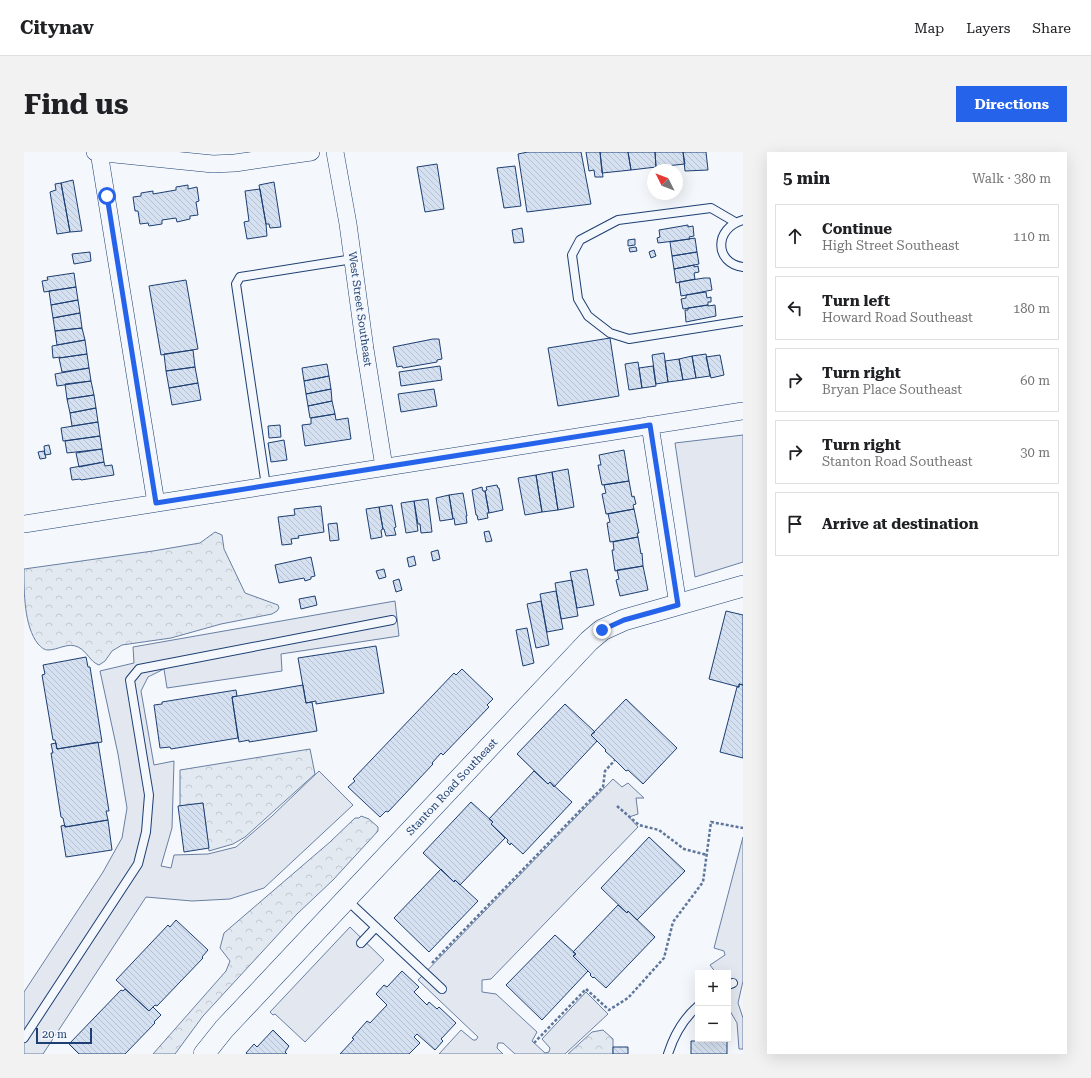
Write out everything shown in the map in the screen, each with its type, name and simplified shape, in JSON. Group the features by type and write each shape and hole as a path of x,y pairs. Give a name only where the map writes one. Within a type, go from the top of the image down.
{"street":[{"path":"95,152 214,164 235,163 311,152"},
{"path":"99,152 156,503"},
{"name":"West Street Southeast","path":"335,152 348,224 365,349 384,467"},
{"path":"24,524 743,411"},
{"path":"650,425 678,605"},
{"name":"Stanton Road Southeast","path":"204,1054 224,1028 589,641 602,630 613,624 743,586"}],"lane":[{"path":"735,222 711,208 618,220 580,240 572,255 578,299 588,316 610,333 629,339 743,321"},
{"path":"743,220 735,222 727,228 722,236 721,245 723,254 729,261 737,266 743,267"},
{"path":"266,486 236,284 240,277 353,259"},
{"path":"24,1038 138,864 146,832 149,795 130,680 139,669 392,620"},
{"path":"346,900 442,989"},
{"path":"361,943 376,927"},
{"path":"668,1054 677,1031 695,1009"}],"path":[{"path":"422,970 431,964 603,787 605,771 615,760"},
{"path":"617,806 639,825 659,830 684,849 707,855"},
{"path":"534,1043 586,988 609,1010 628,998 664,958 673,922 704,882 711,822 743,828"}],"green space":[{"path":"215,532 222,535 224,549 245,593 278,605 279,608 277,611 272,614 221,624 171,638 122,645 112,651 105,661 99,665 78,647 70,645 47,650 38,644 33,637 27,619 24,569 200,543"},
{"path":"310,749 315,774 245,837 233,844 209,851 203,803 180,806 180,770"},
{"path":"361,816 369,819 378,827 378,831 333,880 297,914 203,1016 175,1054 153,1054 226,971 230,961 220,948 224,933 330,842 355,818 359,818"},
{"path":"603,1030 613,1039 613,1054 568,1054 592,1032"}],"shaded area":[{"path":"743,435 743,562 695,577 675,443"},
{"path":"395,601 399,636 281,654 282,671 167,688 164,669 148,677 141,691 154,765 174,761 172,828 161,866 171,868 174,855 208,854 236,847 272,816 319,771 353,805 264,888 230,899 192,901 146,897 43,1054 24,1054 24,992 103,872 122,838 127,808 118,754 100,671 134,663 133,647"},
{"path":"613,779 622,787 628,783 644,798 636,798 638,814 629,817 638,827 491,979 482,980 482,992 496,994 537,1032 532,1041 545,1053 549,1052 550,1048 542,1039 586,992 608,1014 565,1054 515,1054 503,1043 498,1043 497,1048 503,1054 439,1054 461,1030 473,1040 476,1040 478,1037 418,980"},
{"path":"743,837 743,981 738,1003 743,1018 743,1049 739,1049 737,1023 731,1013 731,970 714,970 710,965 725,955 724,951 714,948"},
{"path":"350,927 384,960 305,1042 275,1014 273,1015 270,1012"}],"building":[{"path":"528,152 581,152 591,204 527,212 518,154"},
{"path":"586,152 600,152 603,177 595,177 594,170 589,171"},
{"path":"600,152 628,152 631,170 602,173"},
{"path":"628,152 655,152 656,164 647,164 647,168 631,170"},
{"path":"655,152 683,152 685,164 656,164"},
{"path":"683,152 706,152 708,170 685,171"},
{"path":"437,164 444,209 425,212 417,167"},
{"path":"515,166 521,206 504,208 497,168"},
{"path":"73,180 82,231 70,232 61,183"},
{"path":"274,182 281,227 270,228 269,224 266,224 259,185"},
{"path":"61,183 70,232 57,234 50,192 56,190 55,184"},
{"path":"188,185 188,189 197,187 199,201 196,202 198,215 190,216 190,219 177,222 176,218 162,220 162,224 149,226 148,223 140,224 138,211 135,211 133,197 141,196 141,193 153,191 153,194 176,190 176,187"},
{"path":"260,189 267,236 247,239 244,222 249,221 245,191"},
{"path":"688,225 688,227 693,226 694,236 689,237 690,239 658,243 657,238 660,237 659,230"},
{"path":"522,228 524,242 514,243 512,230"},
{"path":"695,238 697,252 672,256 670,242"},
{"path":"635,239 635,245 628,246 628,240"},
{"path":"636,247 637,251 630,252 629,248"},
{"path":"654,250 656,256 651,258 649,252"},
{"path":"90,252 91,261 74,264 72,254"},
{"path":"697,252 699,264 674,269 672,256"},
{"path":"694,265 694,267 698,266 699,272 694,273 695,279 676,283 674,269"},
{"path":"74,273 76,287 44,292 42,281 48,280 47,277"},
{"path":"710,278 712,290 681,296 679,282"},
{"path":"186,280 198,349 161,355 149,286"},
{"path":"76,287 78,300 51,305 49,291"},
{"path":"706,292 707,298 711,297 711,302 708,302 708,305 683,309 681,299 686,298 686,295"},
{"path":"78,300 80,313 53,318 51,305"},
{"path":"715,305 716,316 686,322 685,310 688,310 688,308"},
{"path":"80,313 82,328 55,331 53,318"},
{"path":"82,328 85,340 57,345 55,331"},
{"path":"610,338 619,396 558,406 548,348"},
{"path":"439,339 442,359 437,360 437,362 403,368 402,366 397,367 393,347"},
{"path":"85,340 87,354 53,358 52,346"},
{"path":"193,350 195,367 166,371 164,354"},
{"path":"664,353 668,382 656,384 652,355"},
{"path":"87,354 89,368 62,372 59,358"},
{"path":"706,354 710,376 696,378 692,356"},
{"path":"720,355 724,375 711,378 706,357"},
{"path":"692,356 696,378 683,380 679,359"},
{"path":"679,359 683,380 668,382 665,361"},
{"path":"638,362 642,388 629,390 625,364"},
{"path":"327,364 329,376 304,381 302,368"},
{"path":"440,366 442,380 401,386 399,372"},
{"path":"653,366 656,386 642,388 639,368"},
{"path":"195,367 198,383 169,388 166,371"},
{"path":"89,368 91,381 57,386 55,374"},
{"path":"329,376 331,389 306,394 304,381"},
{"path":"91,381 94,395 67,399 65,384"},
{"path":"198,383 201,400 172,405 169,388"},
{"path":"331,389 332,401 308,406 306,394"},
{"path":"434,389 437,406 401,412 398,394"},
{"path":"94,395 96,408 70,413 67,399"},
{"path":"332,401 335,414 310,418 308,406"},
{"path":"96,408 98,422 72,426 70,413"},
{"path":"335,414 336,420 348,418 351,439 305,446 302,425 311,424 311,418"},
{"path":"98,422 100,436 63,441 61,428"},
{"path":"280,425 281,437 269,438 268,426"},
{"path":"100,436 102,449 67,453 65,441"},
{"path":"284,440 287,460 271,462 268,443"},
{"path":"49,445 51,454 45,455 44,446"},
{"path":"102,449 104,462 79,467 76,453"},
{"path":"624,450 629,481 602,485 598,465 601,465 599,455"},
{"path":"44,451 46,458 40,459 38,452"},
{"path":"104,462 105,466 112,465 114,475 72,480 70,468"},
{"path":"568,469 574,507 558,510 552,472"},
{"path":"552,472 558,510 542,512 536,475"},
{"path":"536,475 542,512 525,515 518,478"},
{"path":"629,481 632,497 634,496 636,504 633,505 634,509 606,514 602,494 606,493 604,485"},
{"path":"497,485 499,488 503,510 489,513 485,491 487,490 486,487"},
{"path":"482,487 483,491 485,491 489,513 487,513 488,518 478,520 472,490"},
{"path":"463,493 467,523 455,525 449,495"},
{"path":"449,495 453,519 440,521 436,498"},
{"path":"428,499 432,532 421,533 414,501"},
{"path":"414,501 418,531 406,533 401,503"},
{"path":"392,505 396,535 386,536 383,529 379,507"},
{"path":"321,506 324,532 298,536 299,538 291,539 292,544 282,545 278,517 295,515 294,509"},
{"path":"379,507 383,529 381,530 382,537 371,539 366,509"},
{"path":"634,509 639,533 637,533 638,537 610,542 607,523 610,522 608,514"},
{"path":"337,523 339,540 330,541 328,524"},
{"path":"489,531 492,541 486,542 484,532"},
{"path":"638,537 641,554 642,553 643,566 615,571 612,550 614,550 613,542"},
{"path":"438,550 440,559 433,561 431,552"},
{"path":"414,556 416,565 409,567 407,558"},
{"path":"311,557 315,576 305,581 304,578 279,583 275,565"},
{"path":"643,566 648,590 620,596 616,580 619,579 617,570"},
{"path":"384,569 386,577 379,579 376,571"},
{"path":"587,569 594,605 577,608 570,572"},
{"path":"399,579 402,590 396,592 393,581"},
{"path":"572,580 578,616 561,619 555,583"},
{"path":"556,591 563,629 547,632 540,594"},
{"path":"315,596 317,605 301,609 299,599"},
{"path":"541,601 549,645 536,648 527,604"},
{"path":"726,611 743,615 743,685 739,684 739,687 709,679"},
{"path":"527,628 534,663 523,666 516,630"},
{"path":"376,646 384,693 316,704 316,701 306,703 298,658"},
{"path":"86,657 88,667 90,667 102,742 57,749 55,740 53,740 42,675 45,674 43,665"},
{"path":"462,669 493,699 487,705 489,707 443,755 441,753 432,763 433,764 388,812 386,811 380,817 348,787 355,781 353,779 454,673 456,675"},
{"path":"739,684 743,685 743,758 720,752"},
{"path":"303,685 306,703 312,702 317,731 249,742 249,740 239,742 232,697"},
{"path":"236,690 237,696 232,697 238,738 171,749 170,747 160,748 154,705 162,704 162,702"},
{"path":"626,699 677,748 643,784 628,770 626,771 591,735"},
{"path":"565,704 595,732 591,735 597,741 554,787 550,782 548,784 517,754"},
{"path":"98,742 109,811 106,811 108,820 65,827 63,818 61,817 51,753 53,753 51,744 56,743 57,749"},
{"path":"534,771 548,784 550,782 572,802 523,854 511,843 510,845 507,842 508,840 491,824 493,822 489,819"},
{"path":"471,802 493,822 491,824 505,838 460,885 455,880 454,882 423,853"},
{"path":"203,803 209,848 184,852 178,806"},
{"path":"108,820 112,850 66,857 61,826 65,825 65,827"},
{"path":"649,837 685,871 637,920 628,911 627,913 601,888"},
{"path":"441,869 454,882 455,880 478,901 429,952 394,918"},
{"path":"618,905 627,913 628,911 655,937 606,988 590,975 591,974 573,956 576,954 573,952"},
{"path":"176,920 208,950 202,957 203,958 157,1006 155,1005 149,1011 116,980 168,925 170,927"},
{"path":"555,935 576,954 573,956 588,971 542,1020 506,985"},
{"path":"402,971 419,987 414,992 427,1005 429,1002 437,1009 439,1007 456,1023 441,1039 443,1041 435,1050 417,1034 414,1037 420,1043 409,1054 340,1054 354,1039 352,1038 367,1021 370,1023 387,1005 376,994 384,985 387,987"},
{"path":"125,989 149,1011 153,1007 161,1015 125,1054 79,1054 69,1044 121,990 123,991"},
{"path":"273,1030 289,1046 285,1052 287,1054 246,1053 254,1044 257,1047"},
{"path":"691,1041 727,1042 727,1054 691,1054"},
{"path":"613,1047 628,1047 628,1054 613,1054"}],"route":[{"path":"107,196 150,474 156,503 650,425 678,605 624,620 602,630"}]}
